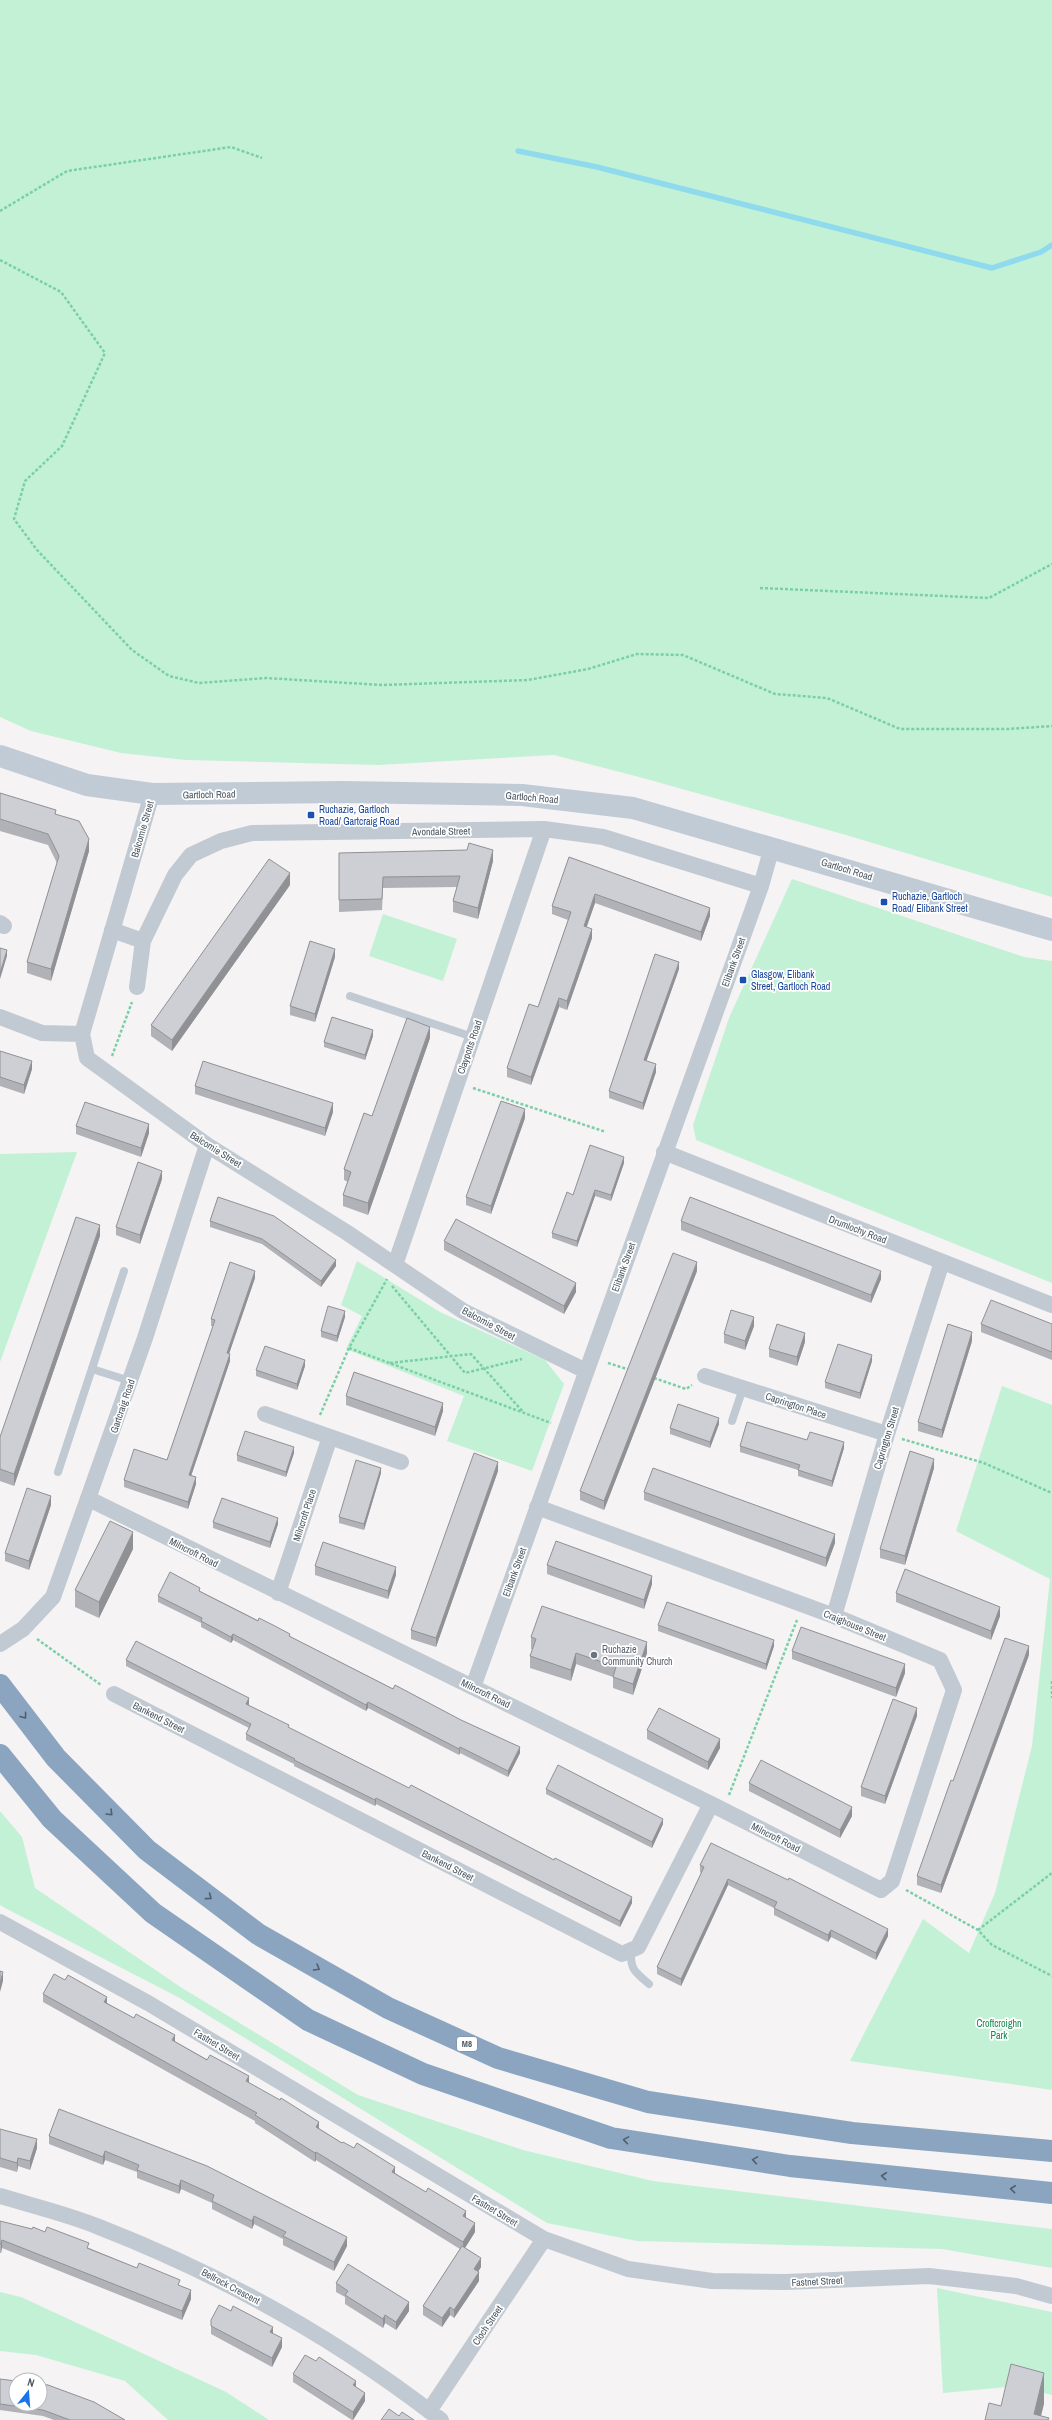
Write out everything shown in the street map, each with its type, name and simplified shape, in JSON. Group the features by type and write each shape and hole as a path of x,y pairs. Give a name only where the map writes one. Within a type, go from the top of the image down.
{"highway":[{"name":"M8","path":"0,1685 56,1758 147,1850 258,1934 388,2008 498,2058 648,2102 852,2133 1052,2151"},
{"path":"0,1755 52,1819 153,1913 308,2020 423,2074 611,2138 790,2166 1052,2193"}],"main road":[{"name":"Gartloch Road","path":"0,756 88,785 152,794 344,792 522,795 633,808 772,847 1052,930"}],"street":[{"name":"Balcomie Street","path":"152,794 82,1034 87,1058 207,1145 395,1265 463,1311 546,1353 588,1364"},
{"name":"Avondale Street","path":"137,987 143,941 175,875 191,855 221,841 252,833 544,829 603,837 761,886"},
{"name":"Claypotts Road","path":"395,1265 544,829"},
{"name":"Elibank Street","path":"473,1687 664,1152 761,886 772,847"},
{"path":"112,930 143,941"},
{"path":"0,1017 42,1033 82,1034"},
{"name":"Gartcraig Road","path":"0,1644 23,1629 52,1597 89,1499 130,1381 207,1145"},
{"name":"Drumlochy Road","path":"664,1152 1052,1305"},
{"name":"Caprington Street","path":"834,1616 887,1434 942,1262"},
{"name":"Caprington Place","path":"705,1376 887,1434"},
{"path":"265,1414 401,1462"},
{"name":"Milncroft Place","path":"278,1593 330,1437"},
{"name":"Milncroft Road","path":"89,1499 717,1807 887,1886"},
{"name":"Craighouse Street","path":"537,1507 803,1604 940,1660 954,1690 887,1886"},
{"name":"Bankend Street","path":"114,1694 622,1954 631,1950"},
{"path":"631,1950 638,1947 717,1807"},
{"name":"Fastnet Street","path":"0,1922 148,2003 544,2239 628,2269 712,2281 786,2282 929,2276 1016,2286 1052,2296"},
{"name":"Bellrock Crescent","path":"0,2196 97,2226 198,2269 304,2325 435,2416"},
{"name":"Cloch Street","path":"435,2416 544,2239"}],"lane":[{"path":"350,996 473,1037"},
{"path":"58,1472 124,1271"},
{"path":"92,1369 130,1381"},
{"path":"732,1420 744,1388"},
{"path":"631,1950 630,1964 634,1972 649,1984"}],"path":[{"path":"0,211 67,171 231,146 262,158"},
{"path":"0,260 61,292 105,353 62,446 25,481 14,519 37,550 132,650 169,676 199,683 266,678 382,685 528,680 588,669 637,654 683,655 775,694 827,698 900,729 1008,729 1052,726"},
{"path":"760,588 989,598 1052,564"},
{"path":"106,1073 137,987"},
{"path":"457,1083 606,1132"},
{"path":"313,1431 349,1348 395,1265"},
{"path":"387,1279 465,1373 546,1353"},
{"path":"349,1348 565,1429"},
{"path":"390,1363 471,1354 524,1414"},
{"path":"588,1364 635,1372"},
{"path":"650,1377 686,1389 705,1376"},
{"path":"887,1434 984,1463 1052,1493"},
{"path":"717,1807 803,1604"},
{"path":"23,1629 114,1694"},
{"path":"1052,1681 1050,1684 1052,1698"},
{"path":"978,1930 1052,1873"},
{"path":"887,1886 978,1930 992,1945 1052,1976"}],"green space":[{"path":"0,0 1052,0 1052,897 846,835 643,778 554,755 378,765 186,760 121,753 31,731 0,717"},
{"path":"792,879 1024,957 1052,961 1052,1283 696,1140 693,1125 729,1018"},
{"path":"383,914 457,939 443,981 369,956"},
{"path":"77,1152 0,1362 0,1154"},
{"path":"357,1261 440,1312 545,1360 564,1384 532,1471 447,1441 464,1396 346,1349 362,1316 341,1305"},
{"name":"Croftcroighn Park","path":"1002,1386 1052,1405 1052,2090 850,2061 923,1919 969,1953 995,1893 1032,1746 1050,1579 956,1531"},
{"path":"0,1811 22,1837 35,1888 182,1988 358,2095 523,2150 653,2181 1052,2229 1052,2268 942,2249 637,2241 547,2223 178,1997 0,1905"},
{"path":"937,2288 1052,2312 1052,2395 1017,2386 943,2393"},
{"path":"0,2292 21,2297 226,2392 269,2420 168,2420 125,2381 36,2355 0,2351"}],"building":[{"path":"0,793 56,810 55,814 79,821 89,839 51,969 27,962 59,856 48,834 0,819"},
{"path":"469,843 493,850 478,908 453,901 460,876 383,877 382,899 339,900 339,853 467,850"},
{"path":"569,857 710,908 701,932 595,894 584,926 592,929 567,1001 559,998 531,1077 507,1068 529,1004 538,1007 571,912 552,906"},
{"path":"269,859 290,873 172,1040 151,1025"},
{"path":"310,941 335,949 315,1014 290,1006"},
{"path":"0,948 7,950 0,973"},
{"path":"655,954 679,962 644,1060 656,1064 643,1103 609,1091"},
{"path":"332,1017 373,1030 365,1055 324,1042"},
{"path":"407,1018 430,1027 368,1203 343,1195 351,1172 344,1169 364,1113 372,1116"},
{"path":"0,1051 32,1061 24,1085 0,1077"},
{"path":"203,1061 333,1103 325,1128 195,1086"},
{"path":"501,1101 525,1109 491,1206 466,1197"},
{"path":"85,1102 149,1124 141,1148 76,1126"},
{"path":"590,1145 624,1157 611,1195 595,1190 577,1241 552,1233 567,1192 573,1195"},
{"path":"138,1162 162,1171 140,1235 116,1227"},
{"path":"218,1197 274,1216 336,1260 321,1281 262,1239 210,1221"},
{"path":"690,1197 881,1271 871,1295 681,1221"},
{"path":"76,1217 100,1225 14,1474 0,1469 0,1437"},
{"path":"456,1219 576,1283 564,1306 444,1241"},
{"path":"673,1253 697,1262 604,1501 580,1491"},
{"path":"230,1262 255,1271 227,1353 230,1354 189,1475 196,1477 188,1502 124,1480 134,1449 167,1460 215,1320 211,1319"},
{"path":"991,1300 1052,1324 1052,1352 981,1324"},
{"path":"328,1306 345,1311 337,1336 321,1331"},
{"path":"731,1310 754,1317 745,1341 724,1334"},
{"path":"777,1324 805,1333 797,1357 769,1349"},
{"path":"948,1324 972,1332 942,1430 918,1422"},
{"path":"838,1344 872,1355 860,1393 825,1382"},
{"path":"265,1346 305,1360 297,1384 256,1370"},
{"path":"354,1372 443,1403 435,1427 346,1396"},
{"path":"678,1404 719,1418 710,1442 670,1428"},
{"path":"747,1422 807,1440 810,1432 844,1442 832,1481 798,1470 800,1465 740,1446"},
{"path":"245,1431 294,1447 286,1472 237,1455"},
{"path":"910,1451 934,1459 905,1556 880,1549"},
{"path":"474,1453 498,1462 436,1638 411,1630"},
{"path":"356,1460 381,1468 364,1524 339,1517"},
{"path":"653,1468 835,1534 826,1558 644,1492"},
{"path":"27,1488 51,1496 29,1561 5,1553"},
{"path":"222,1498 278,1518 270,1542 213,1522"},
{"path":"110,1521 133,1532 99,1602 75,1590"},
{"path":"556,1541 652,1576 644,1600 547,1565"},
{"path":"323,1542 396,1567 388,1591 315,1566"},
{"path":"905,1569 1000,1607 991,1631 896,1593"},
{"path":"170,1572 200,1588 199,1591 258,1621 259,1618 273,1625 290,1634 289,1636 393,1689 395,1685 461,1720 520,1747 508,1771 460,1747 459,1749 368,1702 366,1705 233,1634 231,1637 201,1621 202,1618 158,1596"},
{"path":"667,1602 774,1640 766,1664 658,1625"},
{"name":"Ruchazie Community Church","path":"542,1606 647,1642 633,1684 613,1677 616,1667 576,1653 571,1670 530,1656 536,1639 531,1637"},
{"path":"801,1627 905,1664 896,1688 792,1651"},
{"path":"1005,1638 1029,1646 941,1885 917,1876 951,1780 953,1781"},
{"path":"136,1641 249,1698 246,1704 289,1725 288,1727 409,1788 411,1785 554,1860 555,1858 632,1897 620,1921 376,1798 375,1800 294,1760 295,1759 246,1734 251,1724 126,1660"},
{"path":"893,1699 917,1708 885,1796 861,1787"},
{"path":"659,1708 720,1739 708,1762 647,1730"},
{"path":"761,1760 852,1807 840,1830 749,1783"},
{"path":"558,1765 663,1819 652,1842 546,1789"},
{"path":"711,1843 788,1880 789,1878 888,1929 876,1953 831,1930 828,1935 774,1908 777,1902 728,1879 681,1979 657,1967 704,1867 700,1865"},
{"path":"0,1971 3,1972 0,1983"},
{"path":"54,1974 65,1980 68,1975 107,1997 104,2002 134,2018 136,2014 175,2035 172,2040 207,2060 210,2055 249,2076 246,2081 280,2100 281,2098 319,2122 316,2127 342,2143 343,2142 354,2148 357,2143 395,2167 392,2172 426,2192 428,2188 466,2211 463,2216 475,2223 463,2242 316,2152 315,2153 255,2115 257,2113 43,1994"},
{"path":"59,2109 207,2166 347,2237 334,2262 283,2236 286,2232 254,2216 252,2221 212,2201 214,2195 181,2180 179,2186 137,2170 139,2165 105,2151 103,2157 49,2136"},
{"path":"0,2129 37,2139 30,2161 18,2158 17,2163 0,2158"},
{"path":"0,2221 32,2229 33,2227 45,2232 47,2227 89,2243 87,2248 137,2268 139,2263 180,2280 178,2285 191,2290 182,2311 2,2240 0,2244"},
{"path":"462,2246 481,2258 474,2269 479,2272 454,2310 450,2307 442,2318 423,2306"},
{"path":"348,2264 409,2302 396,2322 385,2315 383,2319 345,2295 348,2291 336,2283"},
{"path":"219,2305 231,2311 233,2306 273,2327 270,2332 282,2338 272,2358 211,2326 211,2320"},
{"path":"305,2355 316,2361 319,2357 356,2381 353,2385 365,2393 353,2412 293,2374"},
{"path":"1011,2364 1044,2373 1034,2414 1049,2418 1048,2420 985,2420 989,2403 1001,2406"},
{"path":"0,2379 8,2380 8,2405 0,2404"},
{"path":"48,2385 94,2402 125,2420 70,2420 48,2412"},
{"path":"389,2409 399,2416 402,2412 414,2420 381,2420"}],"waterway":[{"path":"518,151 597,167 992,268 1041,252 1052,245"}],"place":[{"name":"Ruchazie, Gartloch Road/ Gartcraig Road","path":"311,815"},
{"name":"Ruchazie, Gartloch Road/ Elibank Street","path":"884,902"},
{"name":"Glasgow, Elibank Street, Gartloch Road","path":"743,980"},
{"name":"Ruchazie Community Church","path":"594,1655"}]}
